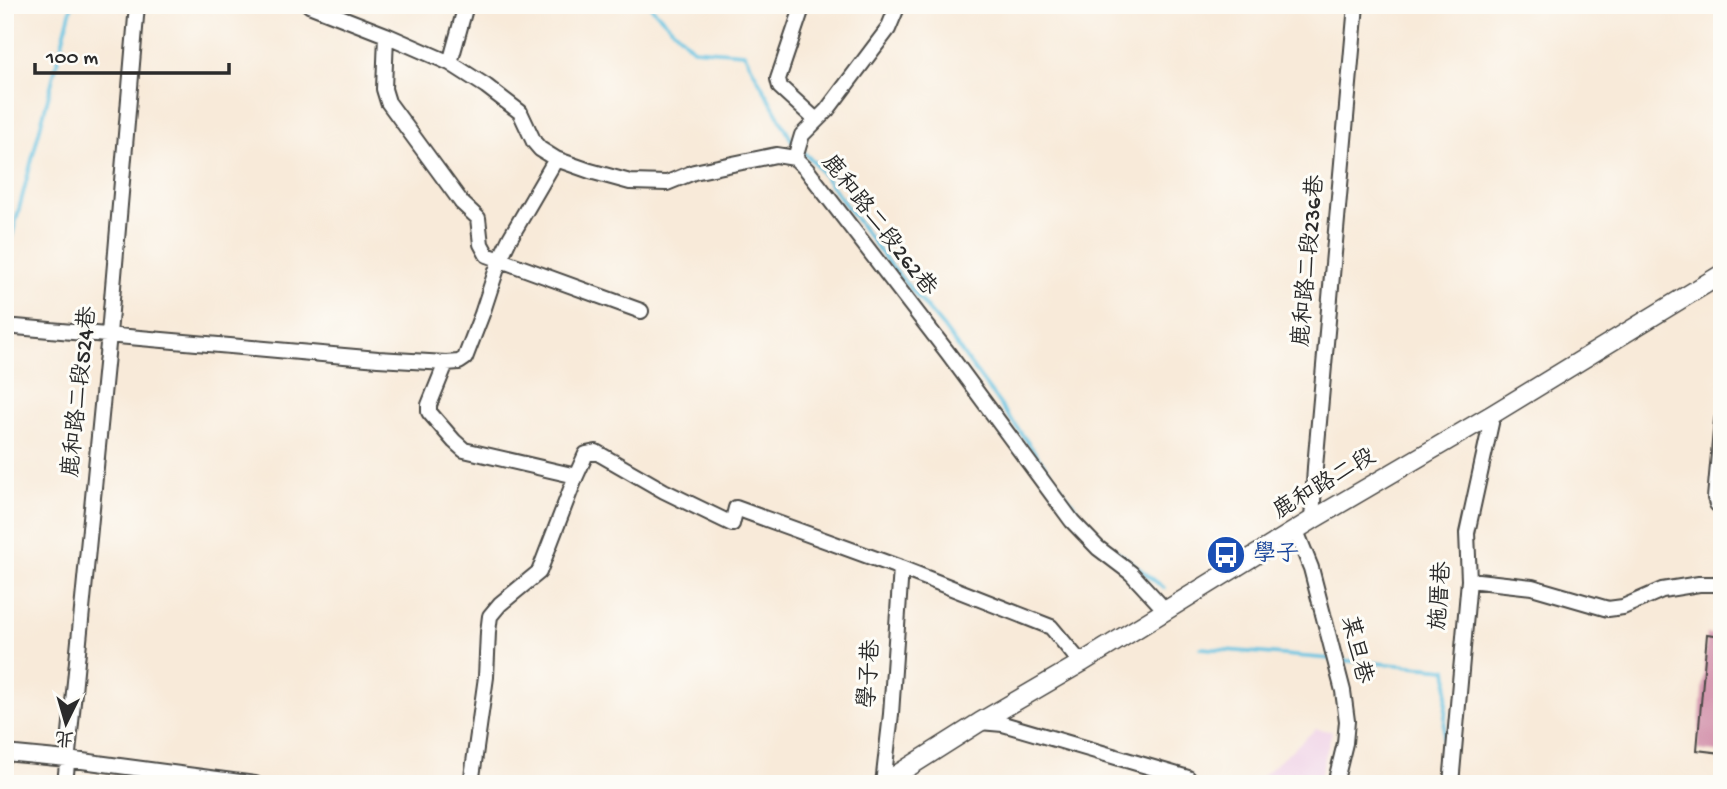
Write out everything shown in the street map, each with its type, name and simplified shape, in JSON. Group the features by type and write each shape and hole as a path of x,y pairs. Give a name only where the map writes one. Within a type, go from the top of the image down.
{"main road":[{"name":"鹿和路二段","path":"883,784 1311,520 1493,414 1722,274"}],"street":[{"name":"鹿和路二段524巷","path":"65,784 109,334 137,5"},
{"name":"鹿和路二段262巷","path":"309,5 450,63 520,112 540,149 556,159 590,171 630,182 667,183 694,172 776,155 795,158 940,342 1072,521 1098,548 1131,573 1166,611"},
{"path":"450,63 466,5"},
{"path":"803,5 778,79 780,86 816,120"},
{"path":"795,158 802,135 827,110 888,29 898,5"},
{"name":"鹿和路二段236巷","path":"1311,520 1356,5"},
{"path":"386,35 384,89 388,102 462,203 478,218 481,244 487,255 641,312"},
{"path":"16,327 364,358 459,362 465,358 510,238 556,159"},
{"path":"446,363 429,405 429,412 464,450 576,475"},
{"name":"施厝巷","path":"1451,784 1469,580 1467,533 1493,414"},
{"path":"1722,420 1714,498 1722,508"},
{"path":"471,784 486,677 490,616 539,572 576,475 586,454 596,452 664,491 732,524 736,508 901,568 1051,627 1081,663"},
{"name":"某旦巷","path":"1296,531 1311,568 1343,691 1347,721 1345,743 1335,784"},
{"name":"學子巷","path":"883,784 891,714 901,568"},
{"path":"1469,580 1532,587 1608,609 1623,607 1662,590 1699,584 1722,584"},
{"path":"980,722 1003,724 1188,778 1187,784"},
{"path":"5,753 255,784"}],"shaded area":[{"path":"1316,729 1332,731 1318,784 1253,784"}],"building":[{"path":"1707,634 1722,636 1722,753 1697,750"}],"waterway":[{"path":"5,263 72,5"},
{"path":"649,5 693,49 744,53 796,144"},
{"path":"801,150 813,161 887,261 943,327 1095,534 1164,588"},
{"path":"1201,648 1332,659"},
{"path":"1339,660 1447,669 1440,784"}],"place":[{"name":"學子","path":"1226,555"}]}
